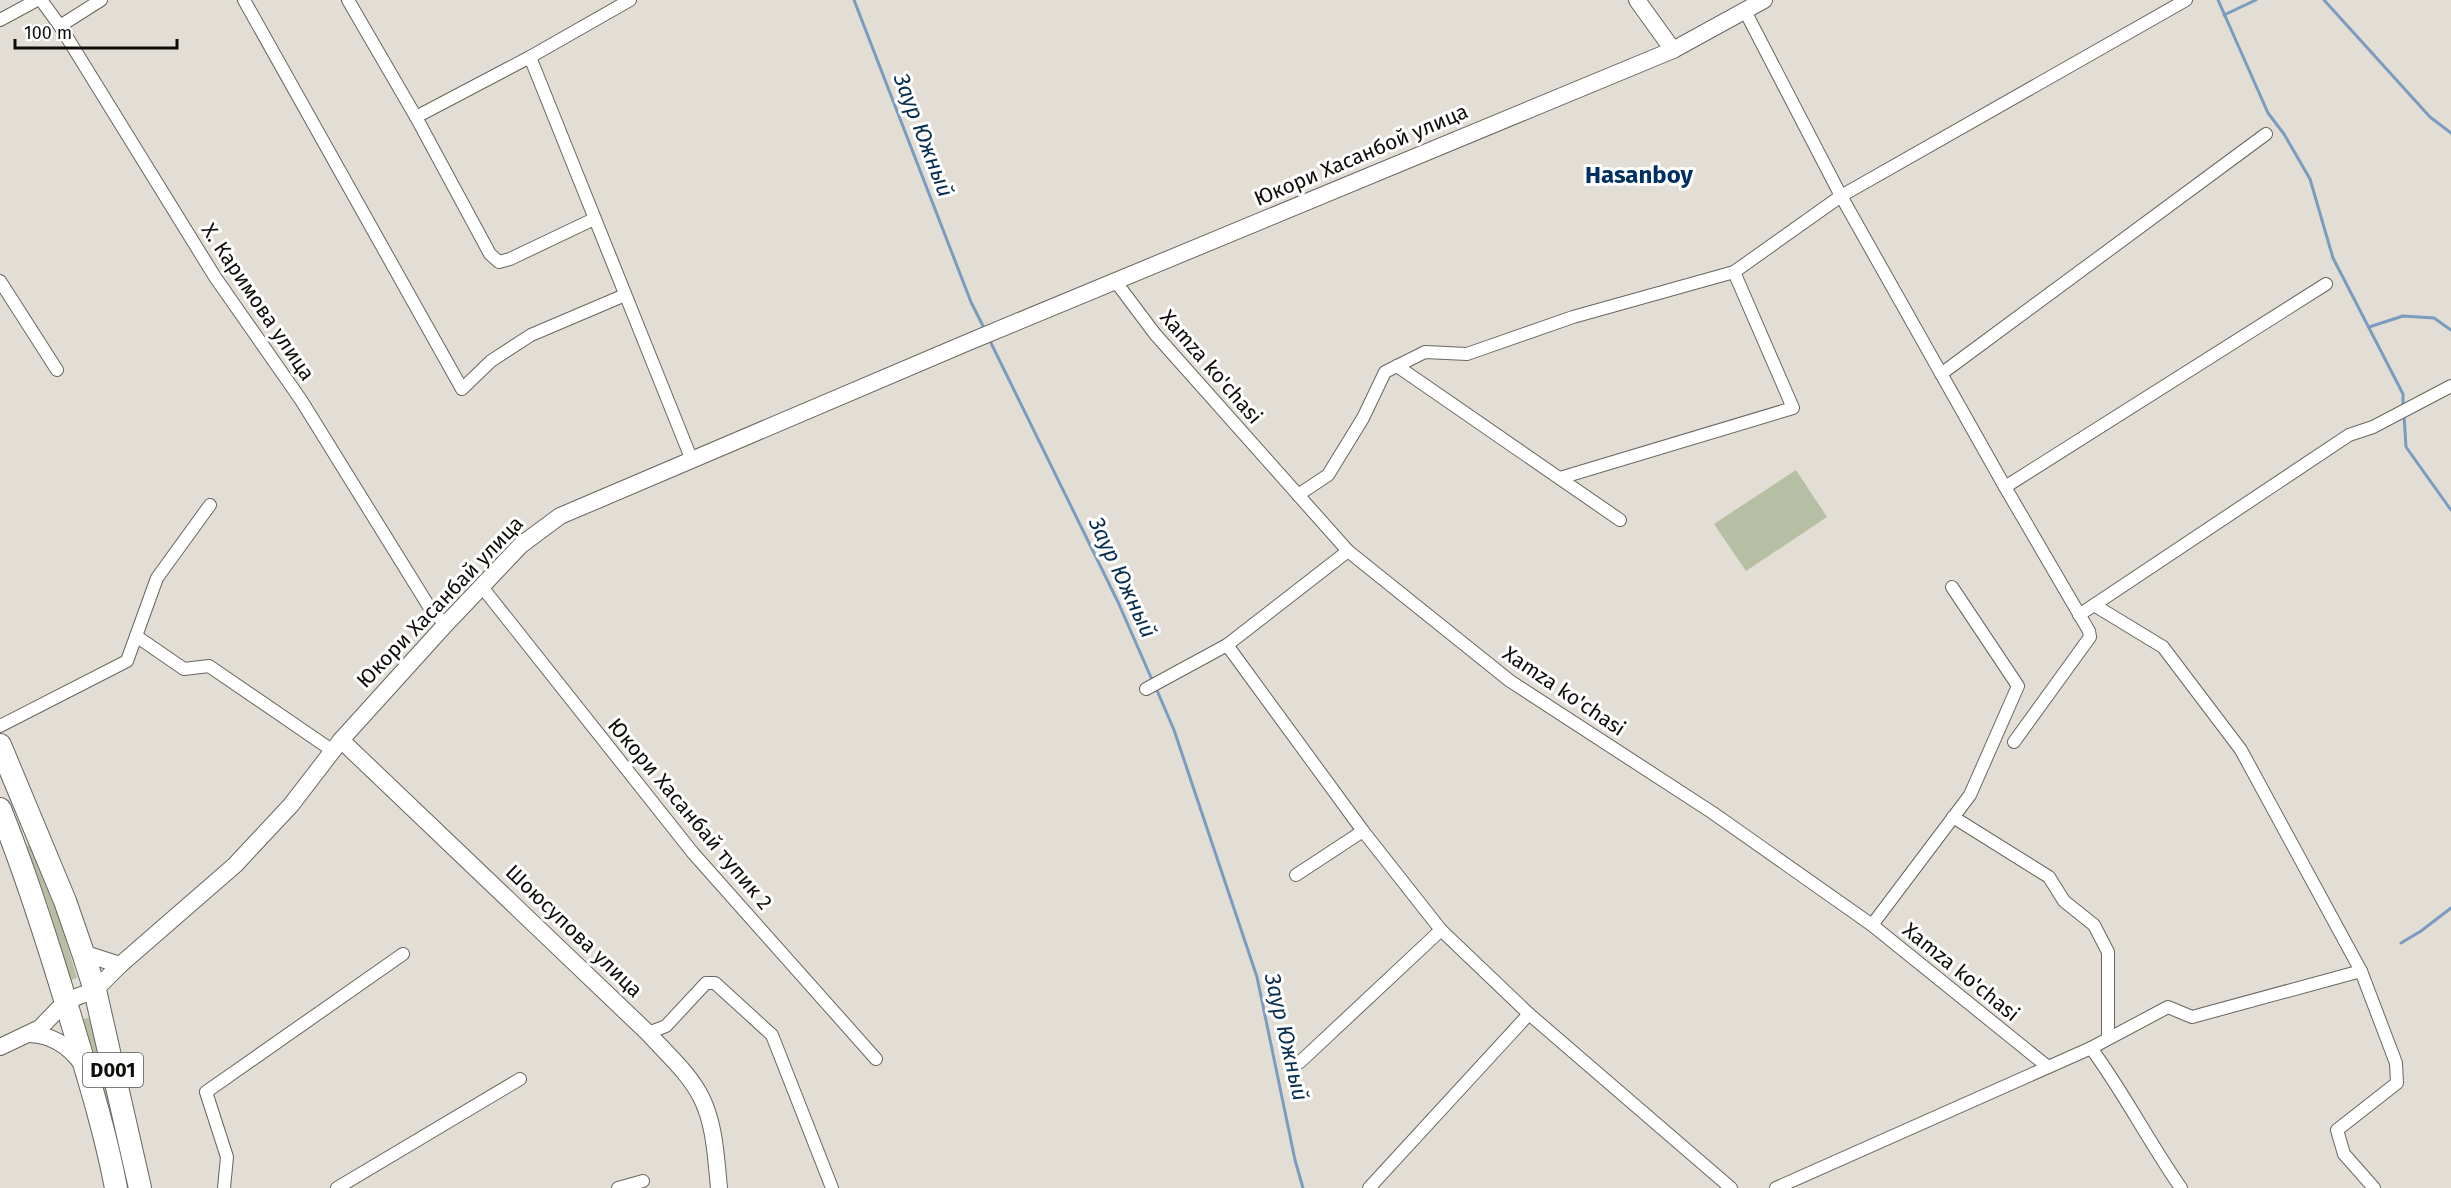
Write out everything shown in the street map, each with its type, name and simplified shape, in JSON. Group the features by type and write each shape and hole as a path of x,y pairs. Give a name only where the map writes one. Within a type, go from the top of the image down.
{"highway":[{"name":"D001","path":"0,745 65,901 95,990 140,1188"},
{"name":"D001","path":"4,824 41,921 66,1001 116,1188"},
{"path":"4,824 34,825"}],"street":[{"name":"Х. Каримова улица","path":"0,20 39,0 60,26 214,277 301,400 433,613 446,624"},
{"path":"60,26 101,0"},
{"path":"244,0 462,389 491,361 531,335 626,295"},
{"path":"348,0 416,117 490,254 499,262 510,259 594,219"},
{"path":"416,117 530,57 630,0"},
{"path":"1636,0 1673,50"},
{"name":"Юкори Хасанбой улица","path":"971,341 1673,50 1764,0"},
{"path":"1298,495 1328,476 1363,418 1384,372 1425,352 1467,354 1573,317 1734,272 1841,196 2186,0"},
{"path":"1745,11 1841,196 2005,487 2090,631 2090,638 2014,742"},
{"path":"530,57 691,458"},
{"path":"1941,374 2266,134"},
{"path":"1560,478 1793,408 1734,272"},
{"path":"0,281 57,370"},
{"name":"Xamza ko'chasi","path":"1116,282 1155,334 1348,551 1510,681 1713,813 1872,925 2048,1067"},
{"path":"2005,487 2326,284"},
{"name":"Юкори Хасанбай улица","path":"95,990 120,965 215,884 255,846 291,805 337,745 446,624 521,545 548,523 579,506 971,341"},
{"path":"1398,366 1620,520"},
{"path":"2079,615 2349,435 2373,427 2451,386"},
{"path":"0,726 128,661 157,578 210,505"},
{"path":"1146,689 1227,645 1348,551"},
{"name":"Юкори Хасанбай тупик 2","path":"482,587 693,853 876,1059"},
{"path":"1872,925 1970,795 2018,686 1952,587"},
{"path":"2094,605 2163,647 2241,750 2361,971 2396,1063 2397,1083 2337,1130 2344,1154 2374,1188"},
{"path":"136,636 184,669 209,666 337,745"},
{"path":"1227,645 1363,831 1441,930 1529,1014 1731,1188"},
{"name":"Шоюсупова улица","path":"337,745 648,1033 687,1077 701,1096 712,1135 719,1188"},
{"path":"1953,817 2049,877 2064,901 2094,925 2108,952 2109,1038"},
{"path":"1296,875 1363,831"},
{"path":"1300,1062 1441,930"},
{"path":"83,953 120,965"},
{"path":"224,1188 227,1157 206,1092 403,954"},
{"path":"1776,1188 2091,1048 2168,1007 2192,1017 2361,971"},
{"path":"648,1033 666,1026 706,984 715,983 772,1035 832,1188"},
{"path":"0,1047 30,1034 49,1021 66,1001 95,990"},
{"path":"1369,1188 1529,1014"},
{"path":"30,1034 48,1036 63,1044 77,1056 87,1073"},
{"path":"2091,1048 2116,1083 2156,1152 2181,1188"},
{"path":"337,1188 520,1078"},
{"path":"618,1188 643,1181"}],"green space":[{"path":"1796,470 1827,517 1746,571 1714,524"},
{"path":"33,844 57,911 77,978 71,980 27,846"},
{"path":"89,1018 130,1177 123,1178 82,1019"}],"waterway":[{"name":"Заур Южный","path":"854,0 971,302 985,330"},
{"path":"2218,0 2268,113 2284,134 2310,179 2333,258 2403,394 2403,406"},
{"path":"2224,15 2256,0"},
{"path":"2324,0 2430,117 2451,133"},
{"path":"2369,327 2403,316 2434,318 2451,330"},
{"name":"Заур Южный","path":"989,339 1118,602 1153,682"},
{"path":"2404,415 2406,447 2451,510"},
{"name":"Заур Южный","path":"1156,688 1174,730 1257,977 1295,1160 1303,1188"},
{"path":"2401,943 2451,908"}],"district":[{"name":"Hasanboy","path":"1639,175"}]}
